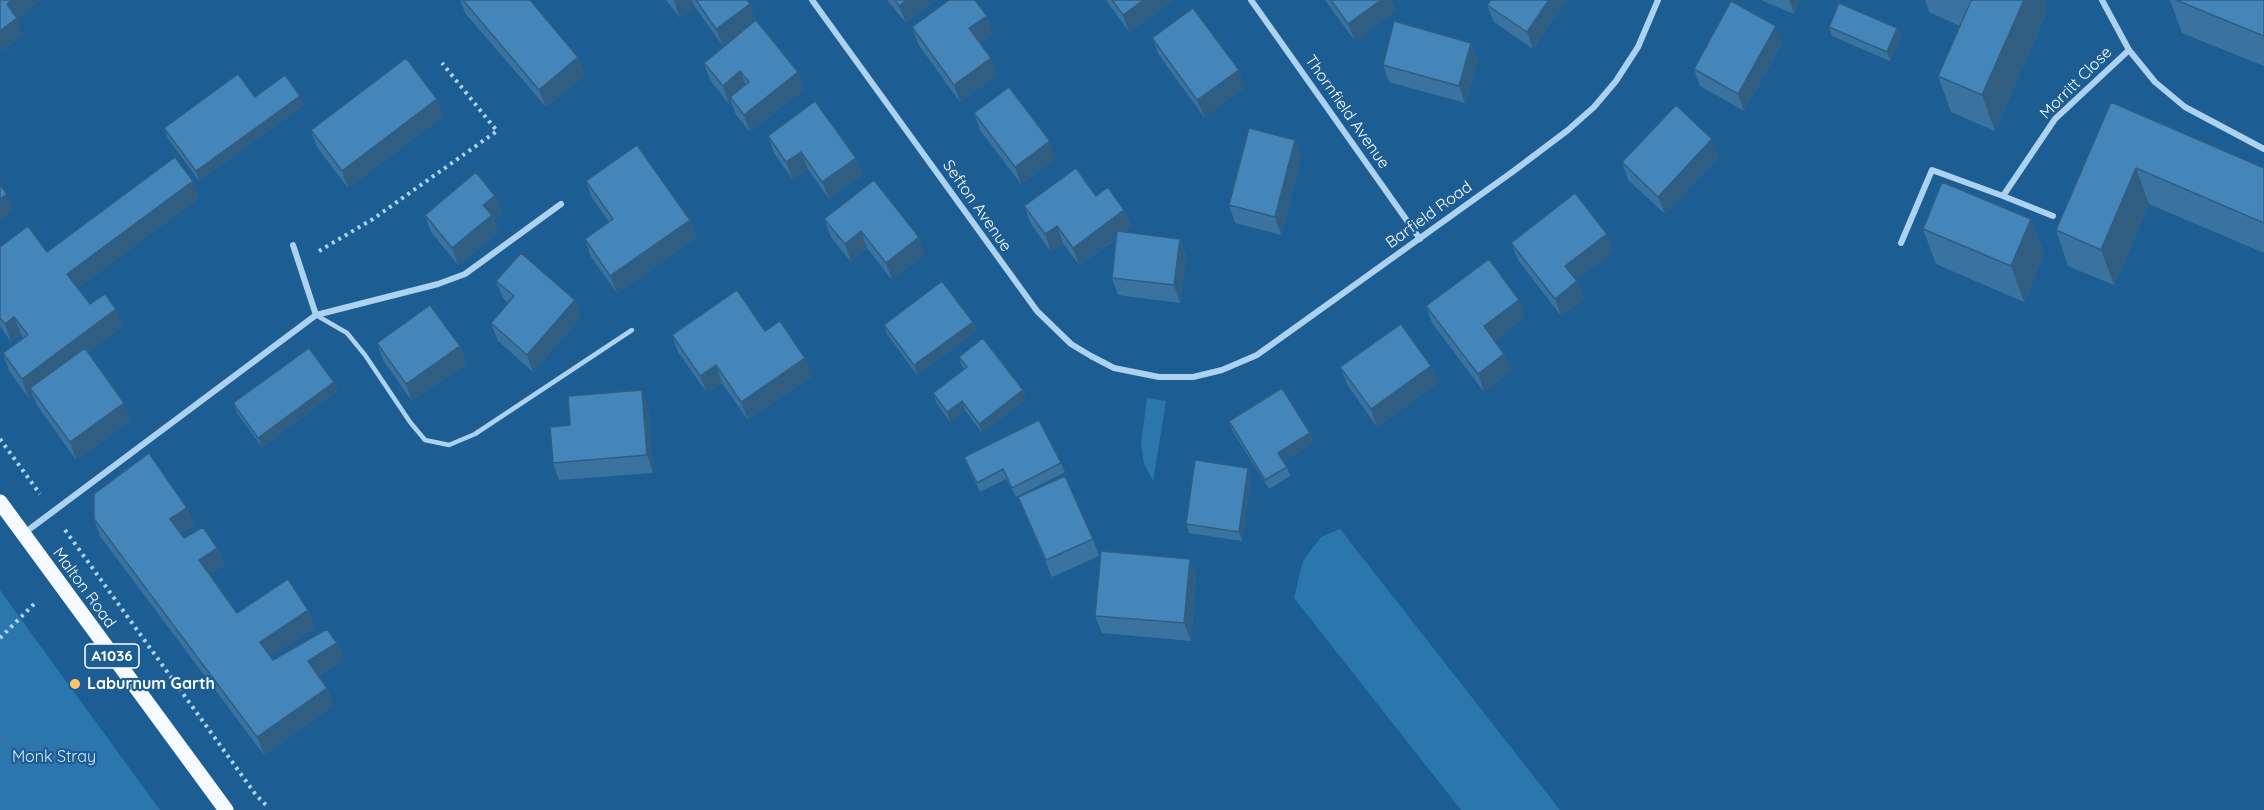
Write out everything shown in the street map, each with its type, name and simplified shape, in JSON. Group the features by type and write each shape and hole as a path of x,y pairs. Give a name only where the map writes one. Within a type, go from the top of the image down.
{"main road":[{"name":"Malton Road","path":"0,502 226,810"}],"street":[{"name":"Sefton Avenue","path":"812,0 1036,311 1071,344 1091,356 1114,368 1159,377"},
{"name":"Thornfield Avenue","path":"1251,0 1420,239"},
{"name":"Barfield Road","path":"1159,377 1193,377 1222,370 1257,355 1568,130 1594,107 1616,81 1638,47 1658,0"},
{"name":"Morritt Close","path":"2102,0 2129,50 2155,82 2185,107 2264,149"},
{"name":"Morritt Close","path":"2003,196 2055,119 2129,50"},
{"path":"1901,243 1932,170 2054,216"},
{"path":"23,534 316,315 438,284 465,274 561,204"},
{"path":"293,245 316,315"}],"lane":[{"path":"316,315 347,333 425,440 449,445 475,434 632,330"}],"path":[{"path":"299,263 373,219 497,131 442,63"},
{"path":"0,439 256,795 268,807"},
{"path":"0,638 57,581"}],"green space":[{"path":"1147,398 1166,401 1153,481 1144,464 1141,443"},
{"path":"1340,529 1560,810 1461,810 1294,598 1303,561 1321,537"},
{"name":"Monk Stray","path":"0,590 28,629 160,810 0,810"}],"building":[{"path":"0,0 12,0 7,4 17,18 0,31"},
{"path":"463,0 530,0 578,57 539,90"},
{"path":"696,0 747,0 750,4 716,29"},
{"path":"895,0 907,0 899,6"},
{"path":"949,0 975,0 987,16 969,28 991,58 954,85 912,27"},
{"path":"1112,0 1144,0 1123,15"},
{"path":"1331,0 1381,0 1348,24"},
{"path":"1491,0 1549,0 1527,32 1487,5"},
{"path":"1970,0 2024,0 1982,95 1938,76"},
{"path":"2176,0 2264,0 2264,36"},
{"path":"1731,1 1776,26 1738,94 1694,69"},
{"path":"1839,3 1897,28 1887,52 1829,27"},
{"path":"1193,8 1239,70 1197,100 1152,38"},
{"path":"756,20 798,72 744,115 730,97 749,82 740,71 723,86 704,63"},
{"path":"1394,21 1471,43 1459,86 1383,65"},
{"path":"406,58 437,99 342,171 311,130"},
{"path":"238,74 255,97 285,75 300,96 196,171 164,128"},
{"path":"1009,87 1050,141 1015,167 974,113"},
{"path":"815,101 856,158 822,182 801,152 786,162 768,136"},
{"path":"2111,102 2264,168 2264,223 2136,168 2101,250 2056,230"},
{"path":"1676,105 1712,139 1658,197 1622,162"},
{"path":"1249,128 1295,140 1275,217 1229,205"},
{"path":"637,145 690,220 610,276 585,239 613,219 586,181"},
{"path":"175,157 193,181 67,274 90,304 105,294 116,309 22,379 3,353 28,335 14,317 5,324 0,318 0,247 28,226 47,252"},
{"path":"1076,168 1096,196 1108,187 1124,210 1073,248 1057,226 1045,234 1024,206"},
{"path":"476,172 495,196 483,205 492,215 452,248 425,215"},
{"path":"874,180 919,237 886,263 861,231 845,244 824,219"},
{"path":"1942,182 2031,219 2011,266 1923,229"},
{"path":"0,185 7,194 0,199"},
{"path":"1575,193 1607,234 1565,266 1577,281 1555,299 1511,243"},
{"path":"1117,231 1180,239 1174,285 1112,278"},
{"path":"521,253 575,300 527,355 491,323 514,296 496,281"},
{"path":"1489,259 1519,300 1484,326 1504,354 1478,374 1426,306"},
{"path":"942,281 973,322 914,365 884,325"},
{"path":"737,290 765,331 780,321 805,358 741,402 716,365 700,376 672,335"},
{"path":"430,305 460,346 406,384 377,343"},
{"path":"1401,324 1431,366 1371,409 1340,367"},
{"path":"983,338 1023,390 979,424 962,401 947,412 933,393 967,367 959,357"},
{"path":"85,348 124,403 70,442 30,388"},
{"path":"309,348 334,382 258,438 233,403"},
{"path":"1282,388 1310,433 1278,453 1287,467 1265,480 1229,421"},
{"path":"642,390 647,455 553,463 550,427 570,425 568,396"},
{"path":"1039,420 1061,463 1012,488 1003,469 977,483 964,457"},
{"path":"149,453 187,508 170,519 184,538 203,527 217,548 199,560 237,613 288,579 308,610 260,642 273,660 327,629 337,643 308,661 327,688 257,737 94,519 94,494"},
{"path":"1195,460 1248,468 1239,532 1186,524"},
{"path":"1065,476 1093,539 1046,560 1018,497"},
{"path":"1101,551 1190,559 1184,623 1095,616"}],"place":[{"name":"Laburnum Garth","path":"75,684"}]}
